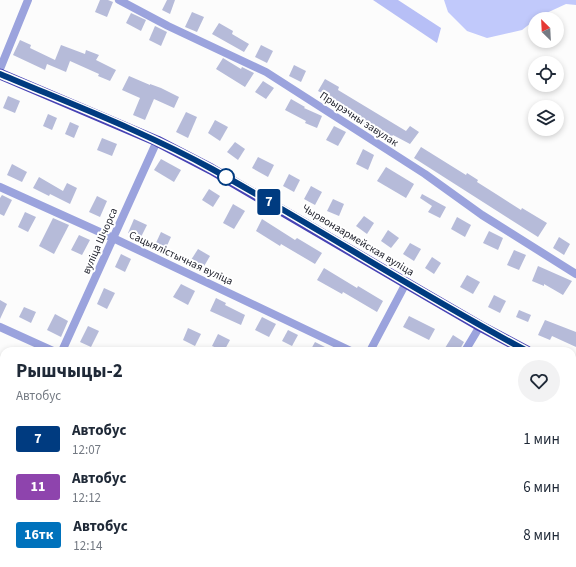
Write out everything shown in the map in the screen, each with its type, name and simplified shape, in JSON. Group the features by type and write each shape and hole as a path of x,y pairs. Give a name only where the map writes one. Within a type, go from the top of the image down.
{"highway":[{"name":"Чырвонаармейская вуліца","path":"0,74 157,141 239,184 406,283 519,347"}],"street":[{"path":"0,69 28,0"},
{"name":"Прырэчны завулак","path":"119,0 168,26 266,72 425,174 482,215 576,274"},
{"name":"вуліца Шчорса","path":"64,347 157,141"},
{"name":"Сацыялістычная вуліца","path":"0,187 113,238 344,347"},
{"path":"372,347 406,283"},
{"path":"467,347 480,326"},
{"path":"0,327 44,347"}],"shaded area":[{"path":"373,0 398,0 441,28 437,43"},
{"path":"444,0 576,0 576,5 566,4 549,12 528,12 528,25 522,30 487,38 467,31 448,12"}],"building":[{"path":"100,0 108,0 113,2 107,17 95,12"},
{"path":"167,0 175,0 170,14 162,10"},
{"path":"192,12 204,17 197,32 185,27"},
{"path":"131,13 146,20 141,31 126,23"},
{"path":"219,23 233,31 232,34 249,44 244,52 212,34"},
{"path":"155,26 167,32 161,46 149,40"},
{"path":"20,40 31,45 30,48 55,60 61,45 85,54 86,50 99,55 96,60 116,70 110,81 98,76 99,74 70,61 66,72 47,64 45,70 13,55"},
{"path":"261,45 273,51 267,63 255,57"},
{"path":"223,58 241,69 242,67 254,73 245,87 216,69"},
{"path":"294,65 306,71 301,82 289,76"},
{"path":"129,76 161,88 179,97 174,108 154,99 145,120 133,115 140,98 122,90"},
{"path":"325,79 339,87 338,90 406,131 410,126 419,132 410,144 393,135 389,140 339,106 341,103 318,91"},
{"path":"263,81 274,88 266,99 255,92"},
{"path":"8,96 20,101 15,113 3,108"},
{"path":"291,99 305,107 304,108 322,116 317,128 305,123 306,121 285,110"},
{"path":"186,112 197,117 188,138 176,132"},
{"path":"48,114 57,118 52,130 43,126"},
{"path":"215,120 228,127 220,141 208,133"},
{"path":"70,122 79,126 74,138 65,134"},
{"path":"334,126 346,132 338,146 326,140"},
{"path":"102,138 117,144 112,156 97,150"},
{"path":"235,142 245,149 238,160 227,152"},
{"path":"421,147 466,175 467,173 478,180 477,182 521,210 522,208 547,223 538,237 414,158"},
{"path":"363,149 374,155 368,170 356,164"},
{"path":"258,157 274,165 268,177 252,168"},
{"path":"161,159 181,170 174,182 154,170"},
{"path":"12,164 27,172 22,182 7,175"},
{"path":"386,167 414,184 406,198 377,181"},
{"path":"289,174 300,180 294,192 283,186"},
{"path":"39,177 63,191 67,183 77,188 70,204 50,194 49,196 33,188"},
{"path":"311,186 322,192 315,205 304,199"},
{"path":"209,189 220,196 213,207 202,200"},
{"path":"422,194 446,207 440,218 428,212 432,206 420,198"},
{"path":"2,195 12,200 4,216 0,214 0,198"},
{"path":"97,196 107,201 100,217 89,212"},
{"path":"333,199 344,204 339,216 327,211"},
{"path":"233,204 245,211 234,229 223,223"},
{"path":"25,212 36,217 28,232 18,227"},
{"path":"364,216 374,223 367,234 356,226"},
{"path":"457,217 471,225 465,237 451,229"},
{"path":"53,218 69,225 54,254 39,246"},
{"path":"134,219 147,225 140,239 128,233"},
{"path":"262,219 295,240 297,238 322,253 315,264 281,244 280,246 256,231"},
{"path":"388,230 399,238 391,248 381,241"},
{"path":"489,231 503,238 498,250 483,243"},
{"path":"161,232 171,237 165,250 155,245"},
{"path":"79,235 90,240 82,255 71,250"},
{"path":"559,237 570,244 564,255 553,248"},
{"path":"410,243 421,249 414,261 403,254"},
{"path":"198,249 210,256 203,268 191,260"},
{"path":"514,250 526,255 519,270 507,265"},
{"path":"121,254 131,259 125,272 115,267"},
{"path":"432,257 441,263 434,274 425,268"},
{"path":"538,266 572,281 563,295 544,284 544,286 532,281"},
{"path":"324,268 357,288 358,286 383,301 377,312 343,292 342,294 317,280"},
{"path":"467,275 480,282 473,294 460,287"},
{"path":"181,284 195,291 188,305 173,297"},
{"path":"104,288 115,293 107,309 97,304"},
{"path":"494,295 506,301 500,313 488,307"},
{"path":"216,298 226,303 225,305 245,315 241,325 210,311"},
{"path":"0,300 7,304 0,319"},
{"path":"24,307 36,312 31,323 19,317"},
{"path":"519,310 531,315 528,322 516,317"},
{"path":"55,314 68,321 61,337 47,330"},
{"path":"409,316 435,329 429,340 403,327"},
{"path":"262,317 276,324 269,337 255,330"},
{"path":"545,320 576,332 576,347 552,336 550,340 538,335"},
{"path":"88,326 99,331 91,347 80,342"},
{"path":"188,328 201,334 195,346 183,340"},
{"path":"288,330 298,335 292,346 282,341"},
{"path":"218,334 230,340 226,347 212,346"},
{"path":"453,335 464,342 461,347 446,347"},
{"path":"315,342 325,347 312,347"}],"bus line":[{"name":"7","path":"0,74 157,141 212,169 480,326 519,347"}]}
